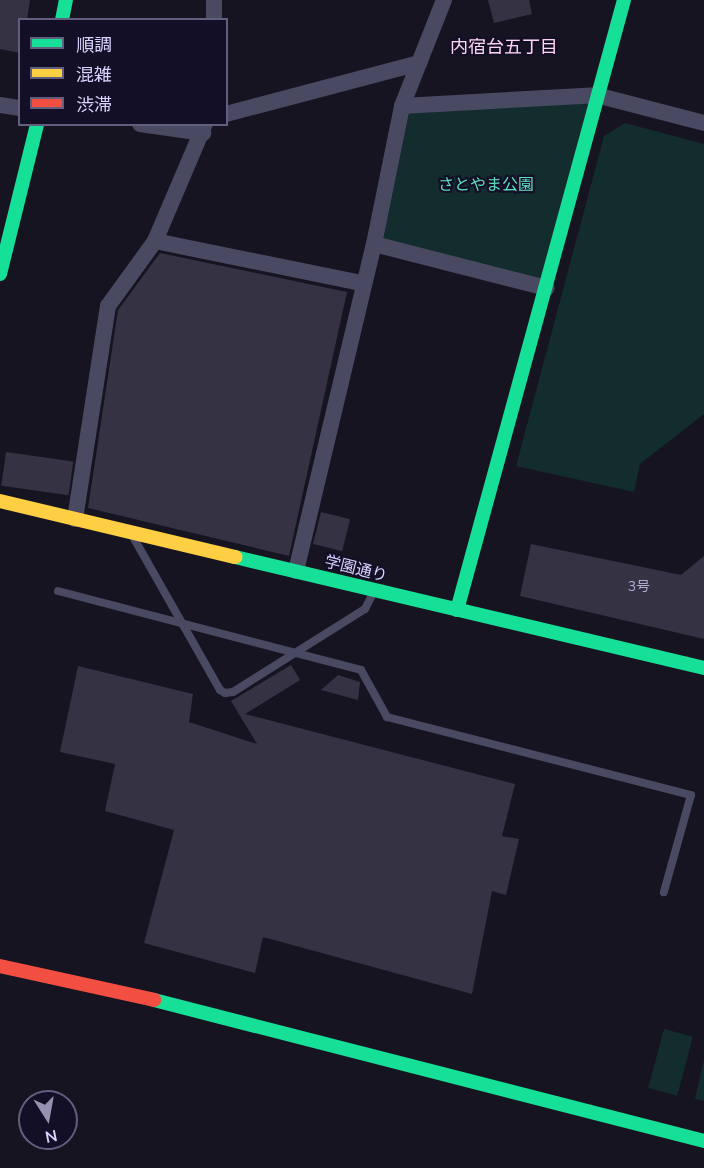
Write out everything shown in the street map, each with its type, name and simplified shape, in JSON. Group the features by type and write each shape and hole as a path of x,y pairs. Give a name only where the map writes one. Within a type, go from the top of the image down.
{"street":[{"path":"62,18 66,0"},
{"path":"214,0 214,18"},
{"path":"296,571 362,283 374,244 402,106 444,0"},
{"path":"457,610 546,288 596,95 624,0"},
{"path":"228,113 419,63"},
{"path":"402,106 596,95 704,123"},
{"path":"0,105 18,108"},
{"path":"0,274 37,126"},
{"path":"75,519 108,306 155,241 204,129 166,126"},
{"path":"155,241 362,283"},
{"path":"374,244 546,288"},
{"name":"学園通り","path":"0,501 131,534 704,668"},
{"path":"0,966 194,1009 704,1141"}],"lane":[{"path":"131,534 220,690 225,693 233,692 365,609 374,590"},
{"path":"58,591 361,670 387,717 520,753 691,795 664,892"}],"green space":[{"name":"さとやま公園","path":"596,95 546,288 374,244 402,106"},
{"path":"625,123 704,144 704,414 640,464 634,492 516,466 604,136"},
{"path":"664,1029 693,1037 677,1096 648,1088"},
{"path":"704,1060 704,1101 695,1099"}],"building":[{"path":"0,0 30,0 27,18 18,18 18,53 0,49"},
{"path":"488,0 529,0 532,14 494,23"},
{"path":"160,253 347,292 289,556 88,508 118,310"},
{"path":"6,452 73,461 69,495 1,486"},
{"path":"321,512 350,519 342,551 313,544"},
{"path":"531,544 681,575 704,556 704,639 520,596"},
{"path":"291,665 300,680 245,714 515,784 502,836 519,839 506,895 492,891 472,994 263,937 255,973 144,943 174,830 105,811 115,764 60,752 78,666 193,694 189,722 257,744 231,701"},
{"path":"338,675 360,682 358,700 321,690"}],"traffic: fast":[{"path":"62,18 66,0"},
{"path":"457,610 624,0"},
{"path":"0,274 37,126"},
{"path":"235,557 704,668"},
{"path":"154,1000 704,1141"}],"traffic: slow":[{"path":"0,501 235,557"}],"traffic: jam":[{"path":"0,966 154,1000"}],"district":[{"name":"内宿台五丁目","path":"504,47"}]}
